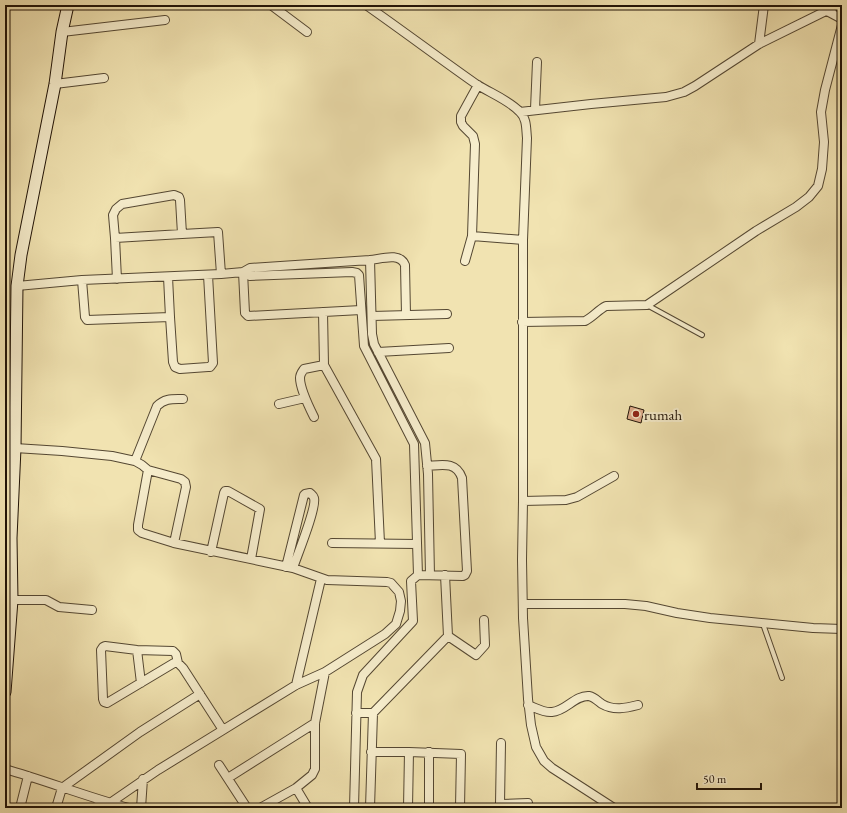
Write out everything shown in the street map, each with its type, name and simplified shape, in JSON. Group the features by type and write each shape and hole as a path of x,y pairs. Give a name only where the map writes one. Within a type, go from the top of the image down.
{"street":[{"path":"5,692 12,600 12,455 17,286 21,255 55,84 62,32 68,5"},
{"path":"271,5 307,32"},
{"path":"366,5 478,85 505,101 520,112 524,117 527,138 523,240 522,322 522,560 528,705 536,746 544,761 552,768 614,808"},
{"path":"759,44 764,5"},
{"path":"520,112 535,109 666,97 684,92 759,44 827,12 838,5"},
{"path":"827,12 842,19"},
{"path":"62,32 165,20"},
{"path":"522,322 585,321 606,306 647,305 809,197 818,186 822,169 824,142 821,119 822,106 842,25"},
{"path":"535,109 537,62"},
{"path":"55,84 104,78"},
{"path":"465,261 472,236 475,144 473,136 461,122 461,116 478,85"},
{"path":"117,279 113,214 116,208 122,204 174,195 179,197 181,202 182,234"},
{"path":"115,238 218,232 221,274"},
{"path":"472,236 523,240"},
{"path":"17,286 82,280 208,275 243,272 250,268 394,257 400,258 405,265 406,315"},
{"path":"370,260 372,334 374,344 425,444 428,474 430,575"},
{"path":"243,272 250,276 355,272 359,275 364,346 414,444 418,576"},
{"path":"243,272 245,313 248,316 361,310"},
{"path":"168,277 173,365 180,369 210,367 212,365 208,275"},
{"path":"82,280 85,317 87,320 170,317"},
{"path":"323,312 324,365 376,459 380,543"},
{"path":"372,316 447,314"},
{"path":"363,334 372,334"},
{"path":"378,352 448,348"},
{"path":"314,417 305,398 300,379 301,373 304,369 324,365"},
{"path":"279,404 305,398"},
{"path":"135,461 157,406 166,400 183,399"},
{"path":"12,455 87,454 112,456 135,461 148,470 182,479 185,482 186,487 174,543"},
{"path":"354,808 357,692 363,675 413,621 411,581 418,576 463,576 467,571 462,478 459,471 452,465 427,466"},
{"path":"110,803 143,779 296,684 325,672 385,634 396,624 400,611 401,601 399,592 387,582 321,579 289,568 211,552 142,533 138,530 138,525 148,470"},
{"path":"415,475 428,474"},
{"path":"523,501 566,500 577,497 614,476"},
{"path":"211,552 224,493 228,491 259,507 260,509 251,559"},
{"path":"310,493 314,498 312,513 289,568 296,525 304,495 310,493"},
{"path":"296,525 307,528"},
{"path":"332,543 417,544"},
{"path":"370,808 373,713 448,636 445,575"},
{"path":"296,684 321,579"},
{"path":"12,600 46,600 59,607 92,610"},
{"path":"523,604 625,604 646,606 710,618 763,624 813,628 842,628"},
{"path":"448,636 476,655 486,645 484,620"},
{"path":"178,663 174,663 107,703 104,702 101,650 103,647 173,651 176,654 178,663 183,668 223,730"},
{"path":"137,650 141,683"},
{"path":"260,808 296,788 312,775 315,769 315,723 325,672"},
{"path":"56,808 62,788 140,732 200,694"},
{"path":"528,705 544,711 558,711 581,697 587,696 611,707 622,709 638,705"},
{"path":"356,712 373,713"},
{"path":"228,778 315,723"},
{"path":"501,743 500,806 528,803 528,808"},
{"path":"371,752 429,752 461,754 460,808"},
{"path":"408,808 409,752"},
{"path":"429,752 430,808"},
{"path":"219,765 247,808"},
{"path":"5,769 62,788 98,804 110,803 129,808"},
{"path":"20,808 28,776"},
{"path":"141,808 143,779"},
{"path":"296,788 308,808"}],"lane":[{"path":"647,305 702,335"},
{"path":"763,624 782,678"}],"building":[{"name":"rumah","path":"630,406 644,410 641,423 627,419"}],"place":[{"name":"rumah","path":"636,414"}]}
